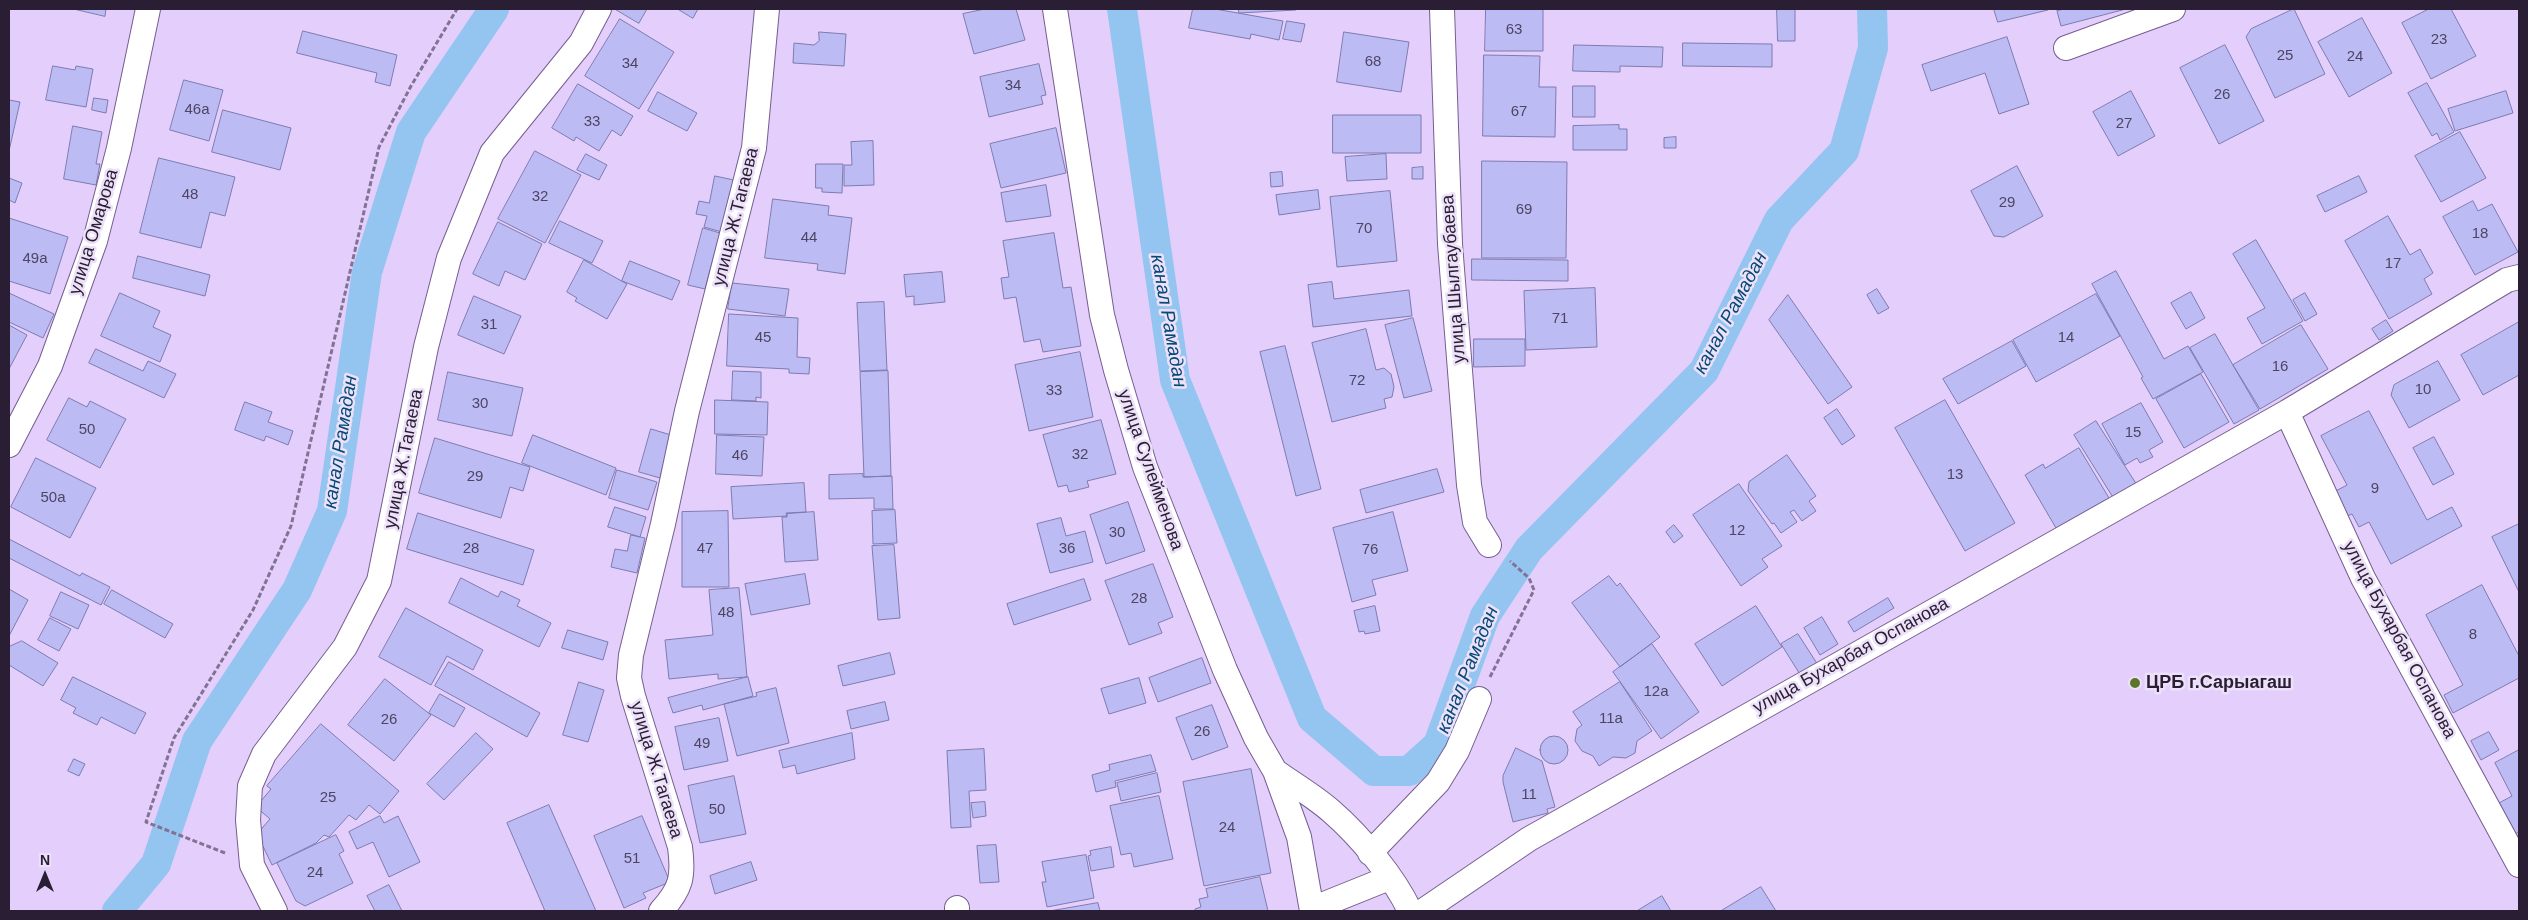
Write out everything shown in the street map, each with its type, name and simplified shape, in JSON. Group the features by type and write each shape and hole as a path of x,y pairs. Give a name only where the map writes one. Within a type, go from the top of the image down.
{"street":[{"name":"улица Омарова","path":"9,445 50,366 95,241 119,148 148,9"},
{"name":"улица Ж.Тагаева","path":"275,911 252,865 248,820 250,786 261,762 344,647 379,581 426,347 449,258 492,152 581,43 599,9"},
{"name":"улица Ж.Тагаева","path":"661,911 678,887 682,866 680,847 633,696 630,678 630,655 663,524 687,411 754,148 767,9"},
{"name":"улица Сулейменова","path":"1055,9 1100,306 1116,370 1145,467 1225,670 1256,738 1275,771 1298,837 1312,910"},
{"name":"улица Шылгаубаева","path":"1442,9 1450,244 1468,485 1475,522 1499,552"},
{"path":"2066,48 2173,9"},
{"name":"улица Бухарбая Оспанова","path":"1423,911 1529,839 2287,412 2458,307 2507,280 2519,278"},
{"name":"улица Бухарбая Оспанова","path":"2287,412 2364,578 2519,865"},
{"path":"1370,853 1438,782 1457,751 1479,699"},
{"path":"1275,771 1331,811 1370,853 1403,897 1410,911"},
{"path":"1312,910 1389,878"}],"path":[{"path":"252,865 185,836 146,822 174,738 253,610 291,526 379,147 411,86 457,9"},
{"path":"1479,699 1534,590 1529,578 1499,552"}],"building":[{"path":"74,9 106,9 105,16"},
{"path":"615,9 647,9 639,23"},
{"path":"678,9 698,9 693,18"},
{"path":"985,9 1016,9 1025,40 974,54 963,14"},
{"path":"1193,9 1215,9 1283,21 1279,40 1251,34 1250,39 1189,28"},
{"path":"1239,9 1296,9 1296,10 1239,13"},
{"path":"1486,9 1543,9 1543,51 1485,51"},
{"path":"1777,9 1795,9 1795,41 1778,41"},
{"path":"1994,9 2048,9 2048,10 1998,22"},
{"path":"2065,9 2126,9 2061,26 2057,11"},
{"path":"2294,9 2325,74 2275,98 2246,37 2251,29"},
{"path":"2429,9 2451,9 2476,56 2431,79 2402,23"},
{"path":"2362,18 2392,73 2349,97 2318,42"},
{"path":"620,19 674,52 639,109 585,76"},
{"path":"1287,21 1305,24 1301,42 1283,39"},
{"path":"303,31 397,55 390,86 375,82 377,73 297,53"},
{"path":"819,32 846,34 844,66 793,63 794,43 814,45 819,41"},
{"path":"1344,32 1409,42 1401,92 1337,82"},
{"path":"2007,37 2029,104 1999,114 1985,73 1931,91 1922,65"},
{"path":"1683,43 1772,44 1772,67 1683,66"},
{"path":"1574,45 1663,47 1662,67 1620,66 1620,72 1573,71"},
{"path":"2225,45 2264,121 2219,144 2180,68"},
{"path":"1484,55 1540,56 1539,87 1556,87 1555,137 1483,136"},
{"path":"1039,64 1046,95 1041,96 1043,104 989,117 980,77"},
{"path":"53,66 75,70 76,66 93,69 86,107 46,100"},
{"path":"184,80 223,90 209,141 170,130"},
{"path":"2427,83 2454,132 2440,140 2437,133 2432,136 2408,93"},
{"path":"578,84 633,116 621,136 612,130 599,151 576,137 574,141 552,128"},
{"path":"1573,86 1595,86 1595,117 1573,117"},
{"path":"2131,91 2155,136 2118,156 2093,112"},
{"path":"2506,91 2513,113 2455,131 2448,109"},
{"path":"658,92 697,113 687,131 648,111"},
{"path":"94,98 108,100 106,113 92,110"},
{"path":"9,100 20,102 9,151"},
{"path":"223,110 291,128 280,170 212,152"},
{"path":"1333,115 1421,115 1421,153 1333,153"},
{"path":"1619,125 1619,129 1627,129 1627,150 1573,150 1573,126"},
{"path":"73,126 102,132 96,164 100,164 96,185 64,179"},
{"path":"1056,128 1066,173 1001,188 990,144"},
{"path":"2460,132 2486,178 2441,202 2415,156"},
{"path":"1676,137 1676,148 1664,148 1664,138"},
{"path":"873,141 874,185 844,186 844,165 852,165 851,142"},
{"path":"535,151 581,175 545,243 498,219"},
{"path":"586,154 607,165 599,180 577,170"},
{"path":"1386,154 1387,179 1347,181 1345,157"},
{"path":"159,158 235,177 225,216 210,212 201,248 140,233"},
{"path":"1482,161 1567,162 1566,258 1482,258"},
{"path":"816,164 843,164 842,193 822,192 822,188 816,188"},
{"path":"2017,166 2043,216 2004,237 1994,236 1971,191"},
{"path":"1423,167 1423,179 1412,179 1412,168"},
{"path":"1282,172 1283,186 1271,187 1270,173"},
{"path":"715,176 734,180 722,232 704,227 707,216 696,214 699,201 709,203"},
{"path":"2359,176 2367,192 2325,212 2317,196"},
{"path":"9,178 22,183 15,203 9,200"},
{"path":"1046,185 1051,216 1006,222 1001,193"},
{"path":"1318,190 1320,209 1279,215 1276,195"},
{"path":"1390,191 1397,261 1337,267 1330,197"},
{"path":"773,199 829,206 828,215 852,218 845,274 817,270 818,264 765,258"},
{"path":"2473,201 2478,211 2492,204 2518,252 2475,275 2443,217"},
{"path":"2388,216 2410,255 2420,249 2433,273 2424,279 2432,294 2389,319 2345,241"},
{"path":"9,218 68,237 50,294 9,281"},
{"path":"560,221 603,241 592,263 549,243"},
{"path":"498,222 542,244 525,280 505,271 499,286 473,274"},
{"path":"703,228 720,233 705,289 688,285"},
{"path":"1054,233 1063,288 1071,287 1081,346 1043,352 1040,339 1024,342 1016,297 1004,299 1001,278 1009,277 1003,241"},
{"path":"2256,240 2303,321 2262,344 2247,318 2265,308 2233,254"},
{"path":"138,256 210,275 205,296 133,278"},
{"path":"1472,259 1568,260 1568,281 1472,280"},
{"path":"584,260 627,284 607,319 575,301 577,298 567,292"},
{"path":"630,261 680,281 672,300 622,281"},
{"path":"2116,271 2164,359 2188,346 2203,372 2153,399 2092,284"},
{"path":"942,272 945,302 914,305 914,296 906,297 904,275"},
{"path":"1332,282 1334,299 1409,290 1412,316 1313,327 1308,285"},
{"path":"732,283 789,289 785,316 728,309"},
{"path":"1595,288 1597,347 1526,350 1524,291"},
{"path":"1877,289 1889,308 1878,314 1867,295"},
{"path":"2191,292 2205,318 2186,329 2171,303"},
{"path":"9,293 54,314 43,338 9,322"},
{"path":"120,293 160,311 153,327 171,335 160,362 101,336"},
{"path":"2305,293 2317,314 2305,321 2293,300"},
{"path":"2096,294 2120,336 2036,382 2013,340"},
{"path":"1788,295 1852,387 1828,404 1769,320"},
{"path":"474,296 521,316 504,354 458,335"},
{"path":"884,302 887,370 860,371 857,303"},
{"path":"729,314 798,318 797,357 810,358 809,374 789,373 789,369 727,366"},
{"path":"1413,318 1432,391 1404,398 1385,325"},
{"path":"2386,320 2393,331 2379,340 2372,329"},
{"path":"2519,322 2519,375 2483,395 2461,355"},
{"path":"9,325 27,335 9,369"},
{"path":"2301,325 2328,369 2260,409 2233,365"},
{"path":"1366,329 1376,370 1384,368 1391,374 1394,387 1392,397 1384,399 1386,408 1332,422 1312,343"},
{"path":"2215,334 2259,410 2234,424 2190,348"},
{"path":"1474,339 1525,339 1525,366 1474,367"},
{"path":"2012,341 2026,366 1958,404 1943,379"},
{"path":"1285,346 1321,489 1296,496 1260,352"},
{"path":"96,349 143,371 148,361 176,374 164,398 89,363"},
{"path":"1080,352 1093,417 1029,431 1015,365"},
{"path":"2438,361 2460,400 2409,428 2391,395 2394,385"},
{"path":"733,371 761,372 761,398 756,397 756,401 732,400"},
{"path":"888,371 891,476 864,477 860,372"},
{"path":"448,372 523,388 512,436 438,420"},
{"path":"2201,374 2229,422 2184,448 2156,399"},
{"path":"69,398 87,407 90,401 126,419 100,468 47,440"},
{"path":"715,400 768,402 767,435 715,434"},
{"path":"1945,400 2015,523 1965,551 1895,428"},
{"path":"245,402 272,412 268,422 293,431 288,445 266,436 264,441 235,430"},
{"path":"2141,403 2163,442 2149,450 2153,457 2140,463 2137,458 2125,465 2102,424"},
{"path":"1837,409 1855,436 1842,445 1824,418"},
{"path":"2369,411 2427,520 2452,507 2462,526 2391,564 2369,522 2359,527 2352,514 2345,517 2332,493 2347,485 2321,436"},
{"path":"1101,420 1116,474 1087,481 1089,487 1069,492 1067,485 1058,487 1043,435"},
{"path":"2096,421 2137,485 2114,499 2074,435"},
{"path":"651,429 671,435 660,478 639,472"},
{"path":"533,435 616,468 606,495 522,463"},
{"path":"717,435 764,437 762,476 716,474"},
{"path":"2434,437 2454,474 2433,485 2413,448"},
{"path":"435,438 530,467 523,491 510,487 501,518 419,493"},
{"path":"2079,448 2109,498 2056,528 2025,475 2043,464 2045,468"},
{"path":"1787,455 1816,496 1809,501 1816,511 1802,521 1794,510 1790,512 1797,522 1781,533 1774,523 1772,524 1748,491 1749,482"},
{"path":"36,458 96,488 70,538 11,507"},
{"path":"1437,469 1444,492 1366,513 1360,490"},
{"path":"617,470 657,482 648,510 609,498"},
{"path":"863,474 863,477 892,476 893,509 874,509 874,498 829,499 829,475"},
{"path":"804,483 806,512 786,513 787,516 733,519 731,487"},
{"path":"1739,484 1782,546 1762,559 1768,567 1741,586 1693,515"},
{"path":"1128,502 1145,551 1106,564 1090,515"},
{"path":"615,507 646,517 640,537 608,527"},
{"path":"895,510 897,543 873,544 872,511"},
{"path":"728,511 729,587 682,587 682,512"},
{"path":"814,512 818,560 785,562 782,517 787,517 787,514"},
{"path":"1393,512 1408,571 1372,580 1376,595 1352,602 1333,528"},
{"path":"418,513 534,550 523,585 407,549"},
{"path":"1061,518 1066,536 1085,531 1093,562 1050,573 1037,524"},
{"path":"2519,524 2519,592 2492,537"},
{"path":"1674,525 1683,536 1674,543 1666,532"},
{"path":"631,535 645,538 637,573 611,567 615,549 627,551"},
{"path":"9,539 80,576 82,573 110,587 101,605 9,558"},
{"path":"894,545 900,618 878,620 872,546"},
{"path":"1153,564 1173,617 1158,623 1162,633 1129,645 1105,581"},
{"path":"805,574 810,604 751,615 745,584"},
{"path":"1609,576 1617,586 1620,583 1660,637 1620,667 1572,603"},
{"path":"461,578 498,597 501,591 520,600 517,606 551,623 539,647 449,603"},
{"path":"1084,579 1091,600 1014,625 1007,604"},
{"path":"2482,585 2519,656 2519,678 2453,713 2444,695 2463,685 2426,615"},
{"path":"739,588 747,677 718,679 718,674 669,679 665,640 713,635 709,590"},
{"path":"9,589 28,600 9,636"},
{"path":"112,590 173,624 165,638 104,604"},
{"path":"61,592 89,605 78,629 50,616"},
{"path":"1888,598 1894,608 1854,632 1848,622"},
{"path":"1375,606 1380,631 1365,634 1364,631 1359,632 1354,611"},
{"path":"1756,606 1782,647 1722,686 1695,644"},
{"path":"406,608 483,650 473,670 447,656 431,685 379,657"},
{"path":"1822,617 1838,644 1820,655 1804,628"},
{"path":"50,618 71,629 59,651 38,640"},
{"path":"568,630 608,642 603,660 562,648"},
{"path":"1798,634 1818,665 1801,676 1781,644"},
{"path":"22,641 58,663 43,686 9,665 9,647"},
{"path":"1652,644 1699,712 1661,739 1613,672"},
{"path":"890,653 895,674 843,686 838,666"},
{"path":"1202,658 1211,683 1158,702 1149,678"},
{"path":"449,662 540,713 527,737 435,686"},
{"path":"73,677 146,713 135,734 101,717 97,725 73,713 76,708 61,700"},
{"path":"748,677 753,696 703,710 702,705 673,713 668,698"},
{"path":"1139,678 1146,703 1109,714 1101,689"},
{"path":"385,679 431,715 394,761 348,725"},
{"path":"579,682 604,690 588,742 563,735"},
{"path":"1620,682 1652,731 1637,741 1635,753 1626,758 1613,757 1599,766 1593,756 1582,751 1575,741 1577,729 1582,725 1573,712"},
{"path":"776,688 789,743 737,756 724,704 757,696 756,693"},
{"path":"440,694 465,708 454,727 429,713"},
{"path":"885,702 889,720 851,729 847,711"},
{"path":"1212,705 1228,747 1192,760 1176,718"},
{"path":"719,718 728,761 684,770 675,727"},
{"path":"321,724 399,791 380,814 369,805 356,820 349,815 329,837 324,835 316,843 272,865 257,834 270,819 256,807 271,789 267,786"},
{"path":"2489,732 2499,750 2481,760 2471,741"},
{"path":"476,733 493,749 444,800 427,784"},
{"path":"852,733 855,759 797,774 795,765 783,768 779,751"},
{"path":"1554,736 1564,740 1568,750 1564,760 1554,764 1544,760 1540,750 1544,740"},
{"path":"1516,748 1542,761 1555,807 1547,809 1548,813 1513,822 1503,776"},
{"path":"984,749 986,790 969,791 971,827 951,828 947,751"},
{"path":"2519,750 2519,832 2515,834 2499,803 2512,796 2495,763"},
{"path":"1151,755 1156,771 1115,781 1116,787 1096,792 1092,775 1110,770 1109,765"},
{"path":"74,759 85,764 79,776 68,771"},
{"path":"1251,769 1271,873 1204,886 1183,782"},
{"path":"1157,773 1161,792 1121,801 1117,783"},
{"path":"734,776 746,834 700,843 688,786"},
{"path":"1159,796 1173,859 1134,867 1131,853 1121,855 1110,806"},
{"path":"985,802 986,816 973,818 971,803"},
{"path":"549,805 596,911 545,911 507,823"},
{"path":"380,816 384,823 398,816 420,862 389,877 373,842 357,849 349,832"},
{"path":"642,816 670,882 643,893 646,898 624,908 594,836"},
{"path":"336,835 344,851 339,854 353,883 305,906 296,901 277,863"},
{"path":"996,845 999,882 980,883 977,846"},
{"path":"1111,847 1114,867 1091,871 1088,856 1091,855 1090,851"},
{"path":"1086,855 1094,898 1047,907 1042,882 1046,882 1042,862"},
{"path":"751,862 757,880 715,894 710,876"},
{"path":"1260,877 1268,911 1195,911 1195,909 1201,907 1199,899 1208,897 1206,889"},
{"path":"389,885 402,911 375,911 367,896"},
{"path":"1761,887 1776,911 1721,911"},
{"path":"1662,896 1671,911 1637,911"},
{"path":"1098,903 1100,911 1050,911"}],"waterway":[{"name":"канал Рамадан","path":"117,911 156,864 197,741 297,590 332,511 367,272 411,132 494,9"},
{"name":"канал Рамадан","path":"1122,9 1175,380 1312,718 1374,771 1409,771 1438,745 1485,616 1529,549 1704,371 1779,220 1844,151 1873,48 1872,9"}],"place":[{"name":"ЦРБ г.Сарыагаш","path":"2135,683"}]}
